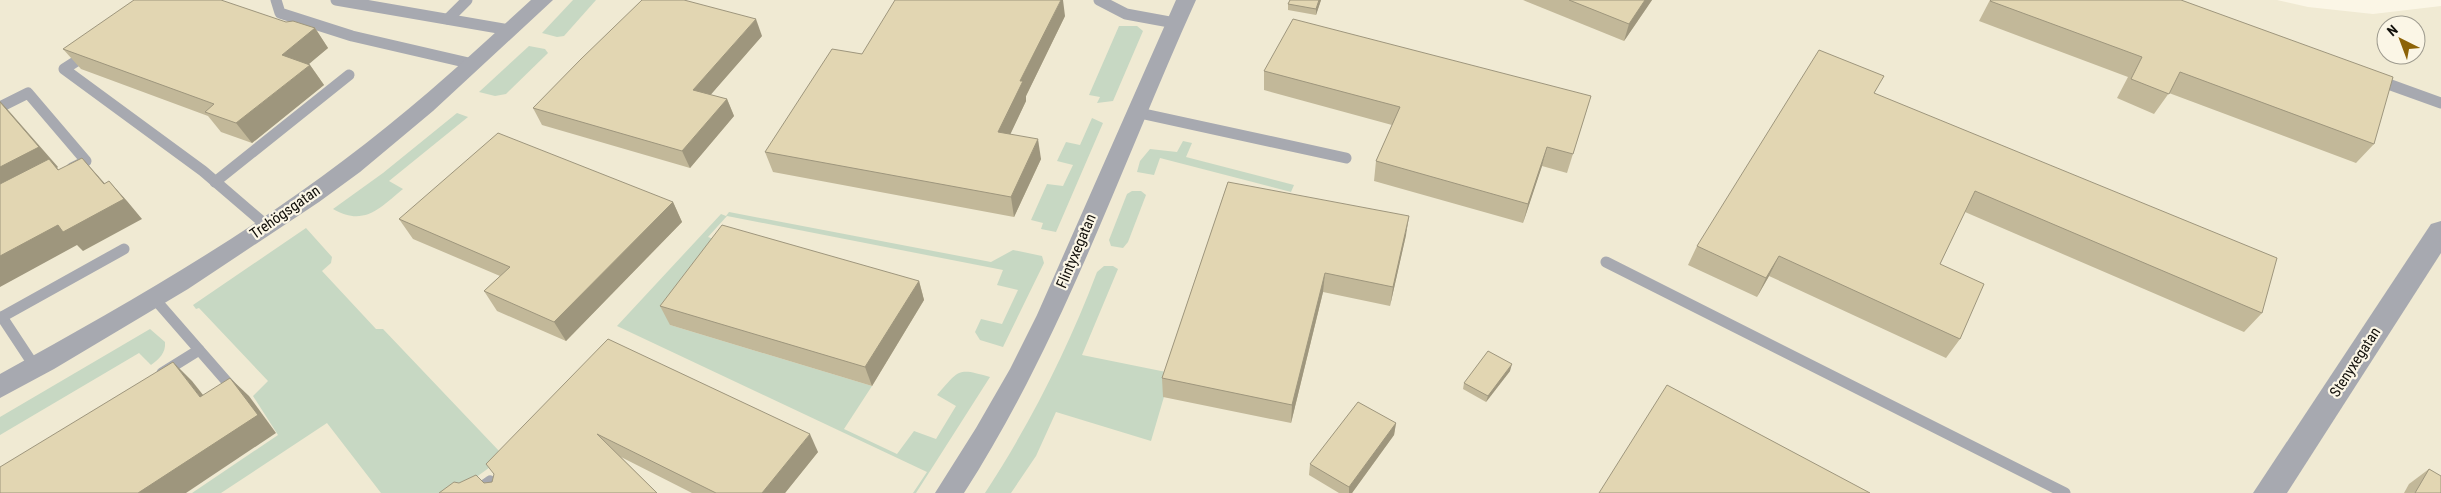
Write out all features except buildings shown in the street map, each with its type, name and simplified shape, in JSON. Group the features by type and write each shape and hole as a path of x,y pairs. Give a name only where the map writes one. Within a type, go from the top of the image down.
{"street":[{"name":"Trehögsgatan","path":"0,388 153,297 266,225 351,166 447,89 543,0"},
{"name":"Flintyxegatan","path":"949,493 969,464 1027,358 1056,299 1135,112 1186,0"},
{"name":"Stenyxegatan","path":"2268,493 2441,231"}],"lane":[{"path":"276,0 280,13 352,36 473,64"},
{"path":"336,0 510,30"},
{"path":"448,19 467,0"},
{"path":"1099,0 1108,7 1131,16 1175,23"},
{"path":"96,48 64,69 215,182 266,225"},
{"path":"215,182 349,75"},
{"path":"2368,76 2441,103"},
{"path":"0,107 28,93 86,161 60,174"},
{"path":"1135,112 1346,158"},
{"path":"35,367 1,317 124,249"},
{"path":"1606,262 2065,493"},
{"path":"153,297 235,391"},
{"path":"150,380 199,350"},
{"path":"473,493 490,481 501,493"}],"shaded area":[{"path":"0,0 2277,0 2308,7 2373,14 2441,6 2441,493 0,493"}],"green space":[{"path":"573,0 596,0 564,36 557,37 542,33"},
{"path":"1119,26 1137,26 1143,31 1113,101 1097,103 1100,97 1089,95"},
{"path":"529,46 545,49 548,53 506,94 495,96 479,92"},
{"path":"457,113 468,117 389,181 403,189 387,203 363,216 344,214 333,209 383,173"},
{"path":"1092,118 1103,123 1056,232 1041,229 1043,223 1031,220 1047,184 1063,186 1073,165 1057,161 1066,142 1080,145"},
{"path":"1183,141 1192,143 1186,157 1294,185 1291,192 1160,158 1154,175 1137,172 1140,161 1150,149 1177,152"},
{"path":"1132,191 1141,191 1146,195 1128,242 1123,248 1111,246 1109,240 1127,194"},
{"path":"729,212 991,262 1013,250 1042,256 1044,263 1003,347 980,340 975,332 981,319 1002,324 1018,290 997,285 1003,270 727,216 708,237 730,245 670,325 872,386 844,429 897,454 914,431 936,439 956,406 937,395 950,380 959,373 965,372 990,377 916,493 913,493 927,472 617,326 721,214 726,216"},
{"path":"306,228 332,257 331,263 322,271 376,329 383,329 500,452 500,460 454,493 381,493 327,423 221,493 192,493 278,435 253,396 268,381 199,308 196,309 193,305"},
{"path":"1104,266 1113,266 1118,269 1082,355 1171,373 1151,441 1056,412 1036,456 1011,493 985,493 1033,413 1061,358 1097,272"},
{"path":"150,329 165,342 163,353 151,365 139,353 0,435 0,417"}]}
